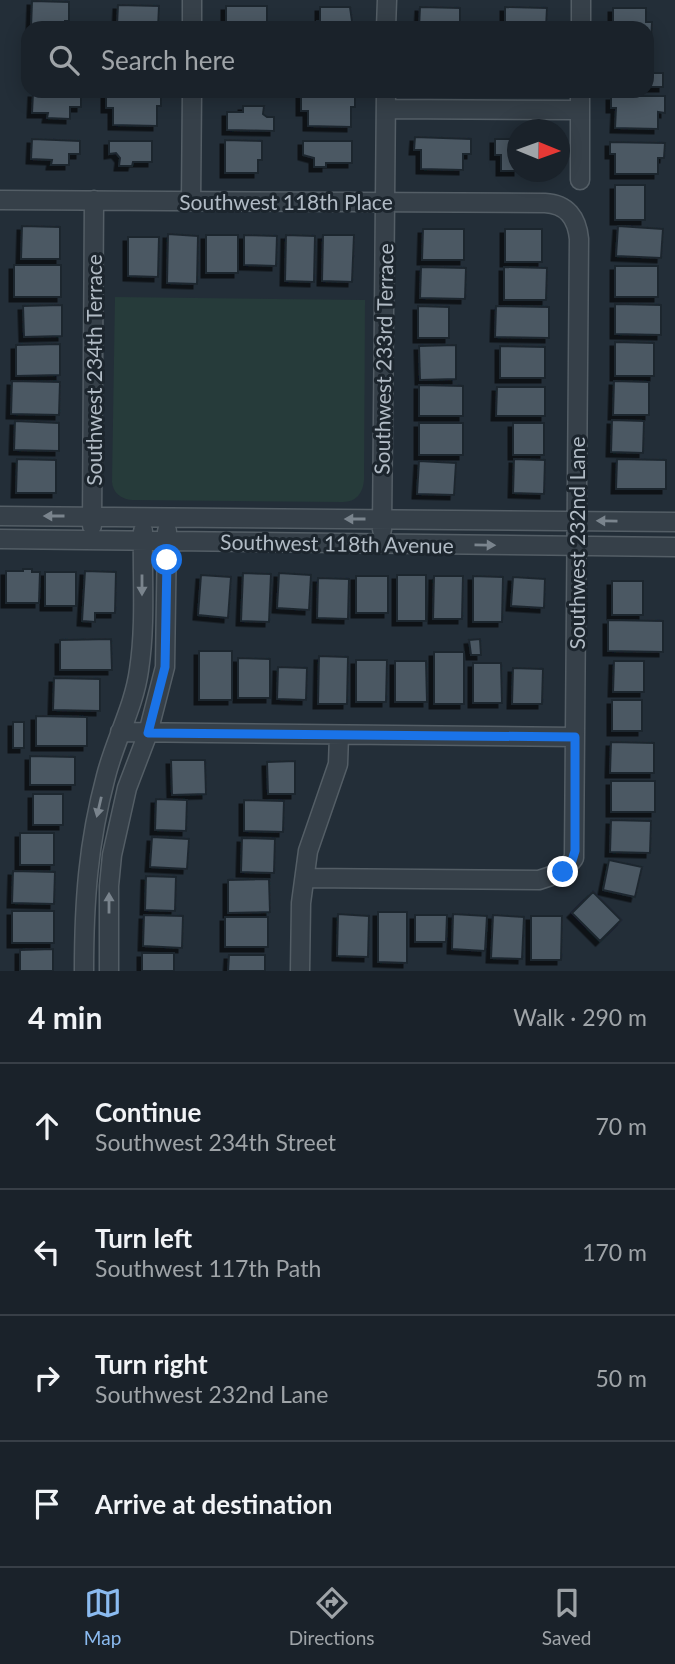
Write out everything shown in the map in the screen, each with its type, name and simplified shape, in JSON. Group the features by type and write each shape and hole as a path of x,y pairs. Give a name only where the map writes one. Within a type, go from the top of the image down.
{"street":[{"path":"192,0 192,21"},
{"path":"386,21 387,0"},
{"path":"581,0 581,21"},
{"path":"191,201 192,98"},
{"path":"580,98 580,180"},
{"path":"386,100 580,110"},
{"name":"Southwest 233rd Terrace","path":"381,544 386,100"},
{"name":"Southwest 118th Place","path":"0,200 545,203 559,205 569,212"},
{"name":"Southwest 234th Terrace","path":"92,540 94,200"},
{"name":"Southwest 232nd Lane","path":"305,878 539,880 563,872 571,864 575,851 579,239 569,212"},
{"name":"Southwest 118th Avenue","path":"0,516 675,522"},
{"path":"84,971 84,906 88,866 103,786 134,695 139,668 142,635 143,517"},
{"path":"109,971 109,886 112,855 127,788 148,733 165,667 167,517"},
{"name":"Southwest 118th Avenue","path":"0,540 675,547"},
{"path":"120,732 575,737"},
{"path":"300,971 301,903 309,852 338,764 339,735"}],"green space":[{"path":"115,297 365,300 364,480 358,496 343,502 132,500 118,495 112,482"}],"building":[{"path":"32,1 69,2 69,21 31,21"},
{"path":"118,5 159,6 158,21 117,21"},
{"path":"226,6 267,6 267,21 226,21"},
{"path":"320,7 350,7 352,21 320,21"},
{"path":"420,7 460,8 460,21 419,21"},
{"path":"505,7 547,8 546,21 505,21"},
{"path":"613,8 646,8 646,21 613,21"},
{"path":"654,73 663,73 663,87 654,87"},
{"path":"665,96 665,113 658,112 658,129 615,128 616,108 611,108 611,98"},
{"path":"33,98 81,98 81,107 70,107 70,119 47,118 48,113 32,113"},
{"path":"106,98 161,98 161,106 157,106 157,126 113,125 113,108 106,108"},
{"path":"301,98 355,98 355,107 351,107 351,127 308,126 308,111 301,111"},
{"path":"243,106 264,106 263,114 274,117 274,131 227,130 227,112 243,112"},
{"path":"415,137 471,139 471,154 463,154 463,170 421,169 421,150 414,150"},
{"path":"32,139 80,141 80,154 69,154 69,165 51,165 52,160 31,159"},
{"path":"495,139 507,139 507,171 501,171 501,155 495,155"},
{"path":"225,140 262,141 262,160 258,160 258,173 225,173"},
{"path":"109,141 152,141 152,162 133,162 132,166 119,166 120,158 116,153 109,154"},
{"path":"303,141 352,141 352,163 326,163 326,167 314,167 314,158 303,155"},
{"path":"610,142 665,143 664,158 658,158 658,174 615,174 615,154 610,154"},
{"path":"615,185 645,185 645,220 615,220"},
{"path":"22,226 60,227 60,259 21,259"},
{"path":"618,226 663,229 661,258 616,256"},
{"path":"423,229 464,229 464,260 422,260"},
{"path":"505,229 542,229 542,262 505,262"},
{"path":"168,234 198,236 197,284 167,283"},
{"path":"206,235 238,235 238,273 206,273"},
{"path":"244,235 277,236 276,266 244,265"},
{"path":"286,235 315,236 314,282 285,281"},
{"path":"323,235 354,235 352,282 322,281"},
{"path":"128,237 159,237 158,277 128,276"},
{"path":"14,265 61,265 61,297 14,297"},
{"path":"615,266 658,266 658,297 615,297"},
{"path":"421,267 466,268 465,299 420,298"},
{"path":"504,267 547,268 546,300 504,300"},
{"path":"615,304 661,305 661,335 615,334"},
{"path":"62,305 62,336 24,337 23,306"},
{"path":"418,306 449,307 449,338 418,338"},
{"path":"496,306 549,307 549,338 495,337"},
{"path":"615,342 654,343 654,376 615,376"},
{"path":"60,344 60,375 16,376 16,345"},
{"path":"456,345 456,379 420,380 419,346"},
{"path":"500,346 545,347 545,378 500,378"},
{"path":"12,381 60,382 59,415 11,414"},
{"path":"614,381 649,382 649,415 613,415"},
{"path":"419,385 463,386 463,416 419,416"},
{"path":"497,387 545,387 545,416 496,416"},
{"path":"612,420 644,421 643,453 611,452"},
{"path":"15,421 59,423 59,451 14,450"},
{"path":"419,423 463,423 463,455 419,455"},
{"path":"513,423 544,423 544,455 513,455"},
{"path":"17,459 56,460 56,493 16,493"},
{"path":"514,459 545,460 544,494 513,493"},
{"path":"617,459 666,460 666,489 616,489"},
{"path":"419,461 456,463 454,495 417,494"},
{"path":"23,569 40,572 39,603 6,603 6,571"},
{"path":"85,571 116,572 115,613 95,613 95,622 82,621"},
{"path":"45,572 76,572 76,606 45,606"},
{"path":"243,573 271,574 269,622 241,621"},
{"path":"279,573 311,575 309,610 277,608"},
{"path":"201,575 231,577 228,618 198,615"},
{"path":"397,575 426,575 426,621 397,621"},
{"path":"356,576 388,576 388,613 356,613"},
{"path":"434,576 463,576 462,619 433,619"},
{"path":"473,576 503,577 502,622 473,622"},
{"path":"513,577 545,579 544,608 511,606"},
{"path":"318,578 349,579 348,619 317,618"},
{"path":"612,581 643,581 643,615 612,615"},
{"path":"608,620 663,621 663,652 608,651"},
{"path":"111,639 112,670 60,670 60,640"},
{"path":"480,639 481,655 471,655 469,640"},
{"path":"199,651 232,651 232,700 199,700"},
{"path":"434,652 464,652 464,704 434,704"},
{"path":"319,656 348,657 347,704 318,704"},
{"path":"238,658 270,659 270,698 238,698"},
{"path":"356,660 387,660 386,702 356,702"},
{"path":"395,661 426,661 427,702 395,702"},
{"path":"614,661 644,661 644,692 613,692"},
{"path":"473,663 501,663 502,703 473,703"},
{"path":"278,667 307,668 306,700 277,699"},
{"path":"513,668 543,669 542,704 512,704"},
{"path":"54,678 100,679 100,711 53,710"},
{"path":"612,700 642,700 642,731 612,731"},
{"path":"36,716 87,717 87,746 36,746"},
{"path":"13,722 24,722 24,748 13,748"},
{"path":"611,742 654,743 654,773 610,773"},
{"path":"30,756 75,757 75,785 30,785"},
{"path":"171,760 205,760 206,794 172,795"},
{"path":"295,761 295,794 268,794 267,762"},
{"path":"611,781 655,781 655,812 611,812"},
{"path":"33,794 63,794 63,825 33,825"},
{"path":"156,799 187,800 186,831 155,830"},
{"path":"244,800 284,801 283,832 244,831"},
{"path":"611,820 651,821 650,853 610,852"},
{"path":"20,833 54,833 54,865 20,865"},
{"path":"152,837 189,839 187,869 150,867"},
{"path":"242,838 275,839 274,873 241,872"},
{"path":"609,860 642,867 635,897 603,890"},
{"path":"13,871 55,872 54,904 12,903"},
{"path":"146,876 176,877 175,911 145,910"},
{"path":"269,879 270,912 228,913 228,880"},
{"path":"593,892 621,920 600,941 572,913"},
{"path":"12,911 54,911 54,943 12,943"},
{"path":"378,912 407,912 407,963 378,962"},
{"path":"338,914 369,916 368,957 337,956"},
{"path":"453,914 487,916 485,951 452,949"},
{"path":"144,915 183,916 182,948 143,946"},
{"path":"415,915 447,915 446,942 415,942"},
{"path":"493,915 524,917 522,959 491,958"},
{"path":"531,916 562,916 561,960 531,960"},
{"path":"225,917 268,917 268,947 225,947"},
{"path":"53,949 53,971 20,971 20,950"},
{"path":"142,953 174,953 174,971 142,971"},
{"path":"229,955 265,955 265,971 228,971"}],"route":[{"path":"167,560 165,667 148,733 575,737 575,851 571,864 563,872"}]}
